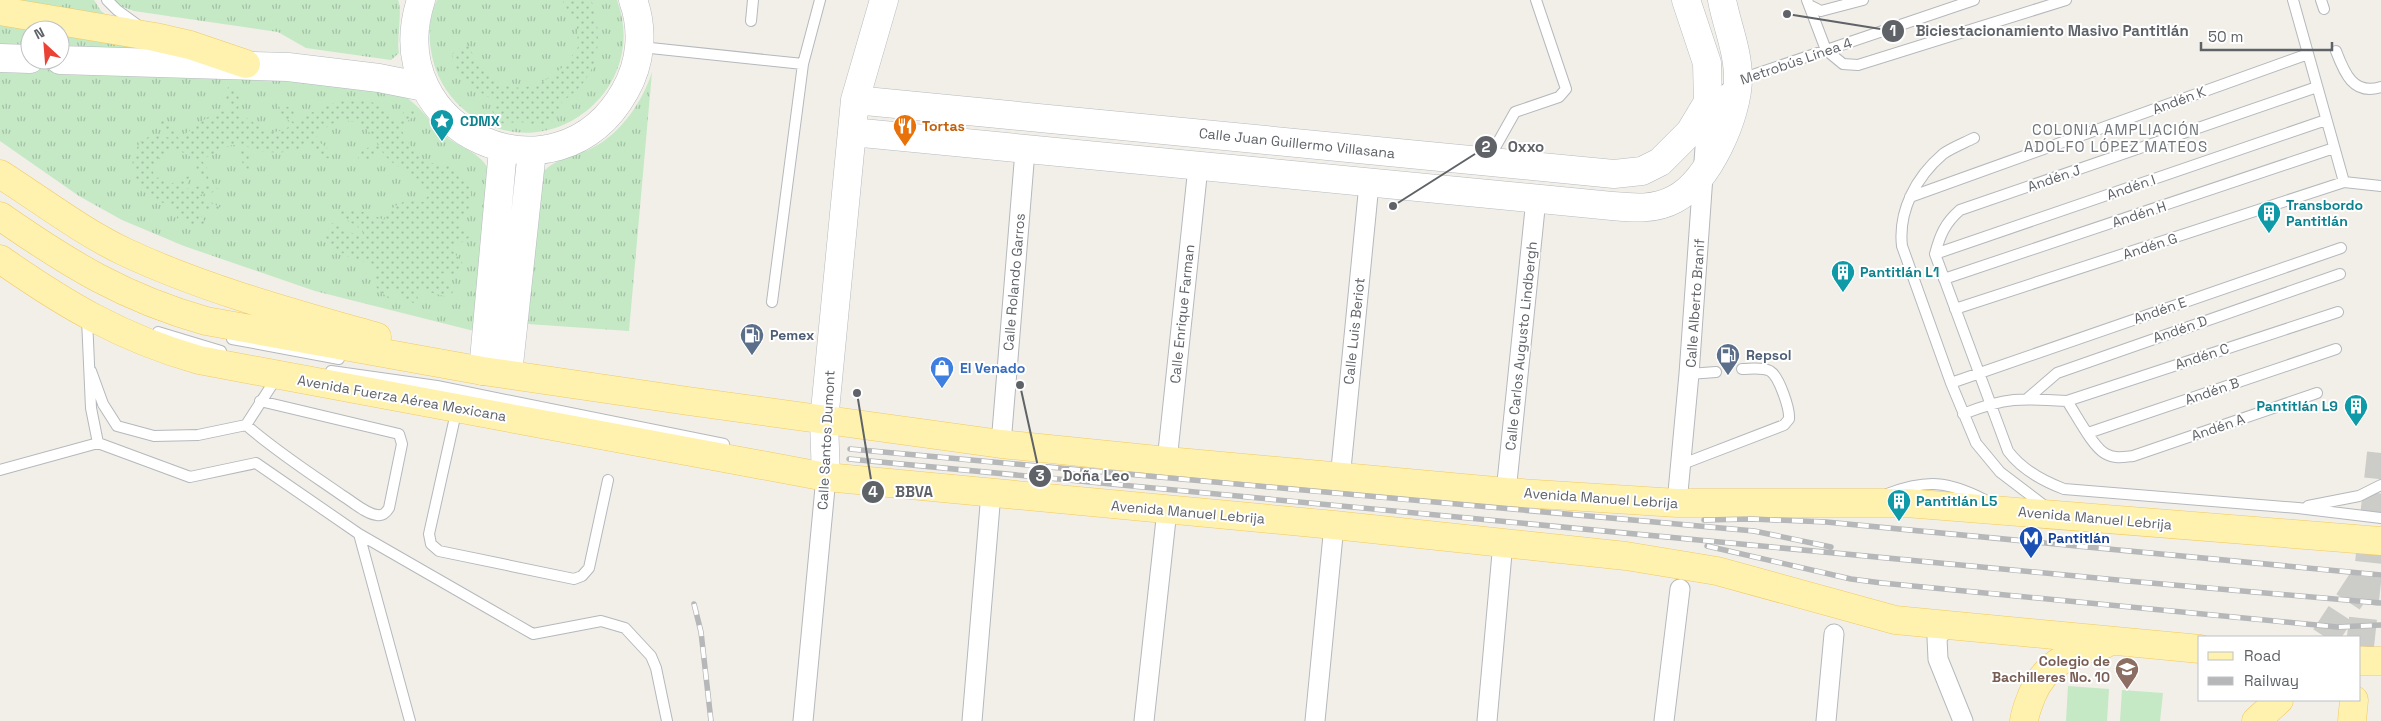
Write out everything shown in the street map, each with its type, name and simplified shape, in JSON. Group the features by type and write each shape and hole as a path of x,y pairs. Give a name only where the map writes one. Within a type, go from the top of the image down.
{"main road":[{"path":"0,11 155,37 190,45 246,64"},
{"path":"0,174 81,228 125,252 181,275 292,312 495,372"},
{"path":"0,216 58,257 97,280 164,310 240,329 495,372 824,421"},
{"name":"Avenida Fuerza Aérea Mexicana","path":"0,259 87,315 121,333 170,352 286,371 457,407 826,477"},
{"name":"Avenida Manuel Lebrija","path":"824,421 1001,444 1167,462 1340,479 1506,492 1676,503 1866,502 2057,514 2381,541"},
{"name":"Avenida Manuel Lebrija","path":"826,477 1503,542 1683,564 1895,620 2198,649"},
{"path":"2024,721 2037,684 2047,670 2076,651 2119,641"},
{"path":"2361,661 2381,661"},
{"path":"2256,721 2278,701"},
{"path":"2352,721 2354,701"}],"street":[{"path":"421,0 416,16 413,40 416,64 424,87 438,108 456,126 477,140 503,149 532,151 564,144 593,129 616,107 632,78 640,46 638,15 633,0"},
{"name":"Calle Santos Dumont","path":"802,721 826,477 824,421 855,100 884,0"},
{"path":"1686,0 1707,63 1708,102"},
{"path":"852,132 1025,151 1536,200 1647,208 1674,199 1695,183 1729,122 1738,80 1736,57 1722,0"},
{"path":"0,58 20,59"},
{"path":"70,60 246,64 333,72 424,87"},
{"name":"Calle Juan Guillermo Villasana","path":"855,100 1614,174 1642,171 1660,162 1680,144 1698,121 1708,102"},
{"name":"Calle Alberto Branif","path":"1676,503 1690,374 1708,102"},
{"path":"495,372 503,149"},
{"path":"495,372 532,151"},
{"name":"Calle Rolando Garros","path":"1001,444 1025,151"},
{"name":"Calle Enrique Farman","path":"1167,462 1198,167"},
{"name":"Calle Luis Beriot","path":"1340,479 1369,184"},
{"name":"Calle Carlos Augusto Lindbergh","path":"1506,492 1536,200"},
{"path":"972,721 991,493"},
{"path":"1144,721 1167,510"},
{"path":"1315,721 1334,525"},
{"path":"1487,721 1503,542"},
{"path":"1664,721 1680,589"},
{"path":"1947,624 1938,638 1938,659 1963,721"},
{"path":"1826,721 1834,634"}],"lane":[{"path":"107,0 117,10 155,37"},
{"path":"751,21 752,0"},
{"path":"772,302 803,64 820,0"},
{"path":"1487,161 1515,112 1559,97 1566,89 1536,0"},
{"path":"1808,2 1821,11 1863,0"},
{"name":"Metrobús Línea 4","path":"1708,102 1738,80 1974,0"},
{"path":"1808,2 1826,50 1843,64 1858,65 2066,0"},
{"path":"2293,0 2344,182 2381,186"},
{"path":"640,46 803,64"},
{"path":"2336,51 2343,71 2353,84 2366,89 2381,87"},
{"name":"Andén K","path":"1910,197 2308,54"},
{"name":"Andén J","path":"1935,254 1940,234 1949,219 1960,210 2317,87"},
{"name":"Andén I","path":"1935,254 2326,120"},
{"path":"1974,138 1943,154 1924,176 1910,197 1903,212 1900,229 1902,246 1950,383 1976,443 1988,460 2015,484 2057,514"},
{"name":"Andén H","path":"1944,279 2334,148"},
{"name":"Andén G","path":"1955,309 2344,182"},
{"path":"0,227 71,275"},
{"name":"Andén E","path":"1950,383 2341,248"},
{"path":"1935,254 2008,451 2016,462 2045,482 2064,489 2298,508 2381,518"},
{"name":"Andén D","path":"2028,398 2057,373 2340,274"},
{"path":"55,282 71,292"},
{"path":"101,292 153,314 221,336 250,344 351,361"},
{"name":"Andén C","path":"2067,401 2338,312"},
{"path":"87,315 91,371 91,408 98,443"},
{"path":"146,328 286,371 260,401 246,426"},
{"name":"Andén B","path":"2088,433 2336,350"},
{"path":"321,370 437,386 739,447"},
{"path":"1680,465 1784,425 1789,419 1790,412 1776,375 1769,370 1742,370"},
{"path":"91,371 103,404 117,426 154,436 198,435 246,426"},
{"path":"418,372 447,377"},
{"path":"1690,374 1716,372"},
{"name":"Andén A","path":"2088,433 2098,448 2105,454 2118,458 2133,456 2317,393"},
{"path":"1962,414 2007,399 2028,398 2067,401 2088,433"},
{"path":"246,426 279,454 373,514 379,516 385,514 389,508 402,444 399,434 260,401"},
{"path":"457,407 429,534 431,544 439,551 574,579 582,576 589,568 608,480"},
{"path":"796,426 824,421"},
{"path":"0,470 98,443 190,477 256,463 359,534 533,634 601,621 625,628 651,656 656,668 667,721"},
{"path":"785,459 826,477"},
{"path":"2298,508 2359,496 2381,485"},
{"path":"359,534 410,721"}],"green space":[{"path":"0,0 94,0 101,11 115,22"},
{"path":"114,0 398,0 400,11 399,53 391,60 306,48 278,32 134,11 120,6"},
{"path":"437,0 617,0 624,33 619,64 605,91 584,112 558,127 529,133 498,129 462,108 446,90 438,75 430,45 430,22"},
{"path":"562,0 590,0 593,4 598,33 595,60 590,72 583,83 561,102 564,107 562,111 549,124 534,126 522,122 500,123 492,111 493,105 498,102 476,89 463,77 454,62 452,54 463,45 470,47 476,64 500,85 521,88 540,84 567,64 578,47 577,27"},
{"path":"0,21 20,24 20,47 0,46"},
{"path":"70,33 144,47 147,51 70,49"},
{"path":"0,68 246,75 400,94 413,102 445,136 471,151 482,160 490,172 478,332 315,291 184,246 122,220 79,196 0,141"},
{"path":"652,72 629,331 528,324 540,176 551,165 604,141 622,125 637,105"},
{"path":"228,87 239,98 237,112 270,132 276,132 294,124 282,116 278,102 292,109 297,120 337,102 350,100 363,100 375,103 387,111 398,123 404,111 416,107 414,116 400,127 410,144 419,156 426,161 456,169 466,178 471,190 469,211 457,223 473,235 451,249 462,262 463,269 454,274 442,273 454,288 452,294 444,296 417,289 418,304 415,304 401,296 392,287 389,299 376,287 373,264 350,258 324,241 332,223 358,236 365,235 362,230 340,215 343,208 368,213 384,220 391,209 400,203 405,201 423,202 428,196 420,181 392,162 380,148 369,160 356,162 363,149 379,145 365,128 357,123 340,121 331,124 315,139 327,148 330,159 319,156 309,144 285,152 261,151 245,146 251,156 250,171 241,159 239,152 241,145 230,146 211,156 200,158 207,168 209,183 198,176 195,159 178,150 166,151 154,166 153,173 155,178 163,177 167,184 178,182 190,175 191,177 185,189 205,185 223,190 199,195 226,211 198,211 207,225 206,227 191,224 179,211 178,220 170,201 163,203 147,194 135,181 132,158 140,142 150,136 159,135 174,139 161,128 160,117 173,125 178,138 211,116 225,111 234,111 226,98"},
{"path":"2068,686 2109,689 2107,721 2066,721"},
{"path":"2122,690 2163,693 2160,721 2120,721"}],"tunnel":[{"path":"2361,637 2381,453"},
{"path":"2326,636 2365,576"}],"railway":[{"path":"850,449 1754,531 1831,547"},
{"path":"849,459 2128,581 2381,603"},
{"path":"1704,520 1752,519 1826,522 2381,575"},
{"path":"1707,546 1851,579 1882,583 2337,627 2381,625"},
{"path":"694,604 701,632 711,721"}],"place":[{"name":"Biciestacionamiento Masivo Pantitlán","path":"1787,14"},
{"name":"CDMX","path":"442,142"},
{"name":"Tortas","path":"905,147"},
{"name":"Oxxo","path":"1393,206"},
{"name":"Transbordo Pantitlán","path":"2269,234"},
{"name":"Pantitlán L1","path":"1843,293"},
{"name":"Pemex","path":"752,356"},
{"name":"Repsol","path":"1728,376"},
{"name":"Doña Leo","path":"1020,385"},
{"name":"El Venado","path":"942,389"},
{"name":"BBVA","path":"857,393"},
{"name":"Pantitlán L9","path":"2356,427"},
{"name":"Pantitlán L5","path":"1899,522"},
{"name":"Pantitlán","path":"2031,559"},
{"name":"Colegio de Bachilleres No. 10","path":"2127,690"}],"district":[{"name":"COLONIA AMPLIACIÓN ADOLFO LÓPEZ MATEOS","path":"2116,138"}]}
